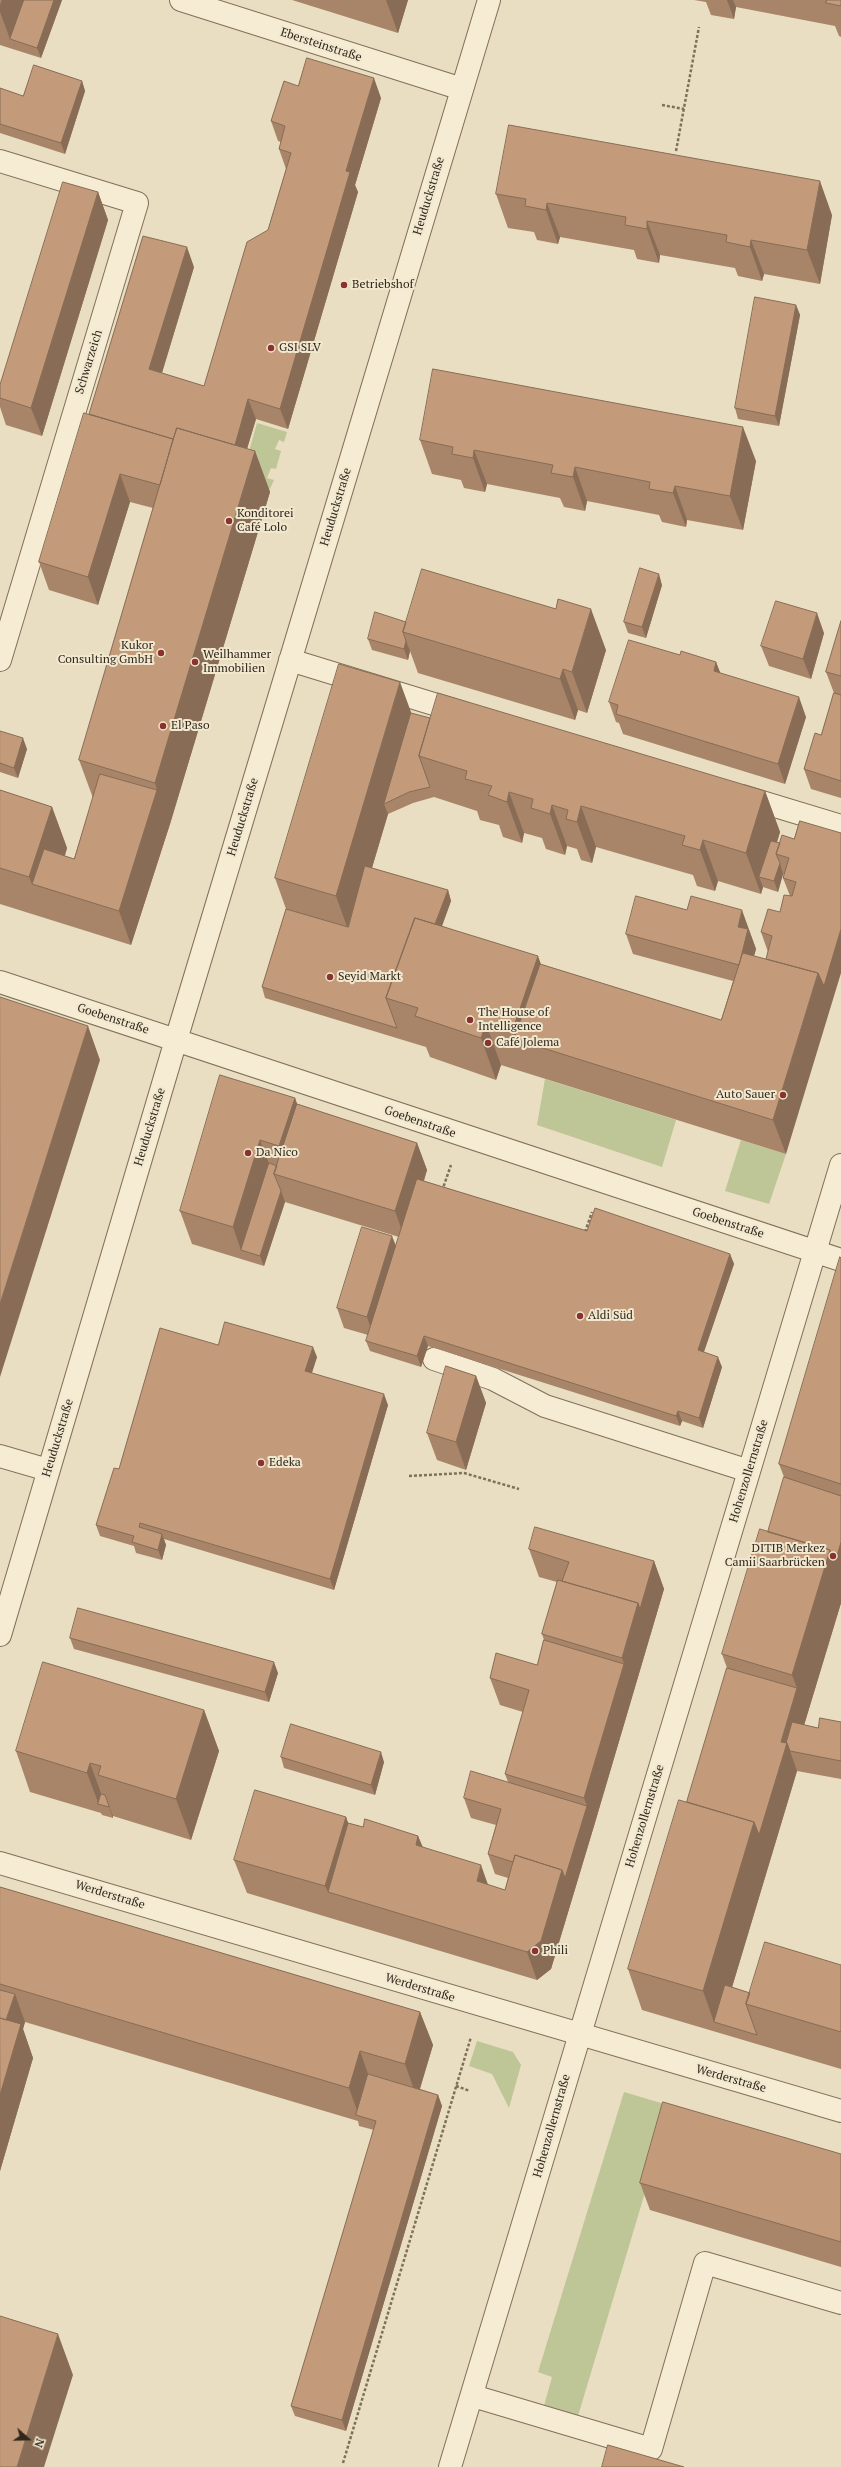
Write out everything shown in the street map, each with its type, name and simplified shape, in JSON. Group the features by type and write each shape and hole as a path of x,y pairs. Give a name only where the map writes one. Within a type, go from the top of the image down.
{"street":[{"name":"Ebersteinstraße","path":"181,0 462,89"},
{"name":"Heuduckstraße","path":"0,1635 176,1040 489,0"},
{"name":"Schwarzeich","path":"0,161 137,203 0,660"},
{"path":"290,660 480,718"},
{"path":"720,790 841,826"},
{"name":"Goebenstraße","path":"0,982 461,1136 841,1260"},
{"name":"Hohenzollernstraße","path":"450,2467 473,2396 579,2035 841,1165"},
{"path":"434,1359 494,1379 545,1406 749,1471"},
{"path":"0,1456 48,1470"},
{"name":"Werderstraße","path":"0,1863 579,2035 841,2111"},
{"path":"473,2396 651,2450 705,2263 841,2302"}],"path":[{"path":"676,151 699,27"},
{"path":"662,105 684,109"},
{"path":"409,1476 464,1473 519,1489"},
{"path":"343,2462 481,2006"},
{"path":"456,2086 470,2091"}],"green space":[{"path":"257,423 287,432 284,442 279,440 275,449 281,451 276,469 271,468 267,478 274,480 270,489 241,480"},
{"path":"545,1079 676,1120 662,1167 537,1125"},
{"path":"741,1140 786,1154 769,1204 725,1191"},
{"path":"477,2041 513,2052 521,2065 509,2108 492,2074 469,2066"},
{"path":"624,2092 671,2106 578,2416 544,2406 552,2377 538,2372"}],"building":[{"path":"24,0 54,0 37,48 10,39"},
{"path":"827,0 841,0 841,6 826,3"},
{"name":"GSI SLV","path":"307,58 374,78 346,171 350,172 280,409 248,399 235,445 177,428 173,439 89,414 143,236 187,247 149,369 204,386 247,242 268,230 291,153 279,149 285,126 271,121 284,81 298,86"},
{"path":"34,65 82,81 61,143 0,124 0,88 23,96"},
{"path":"509,125 820,181 807,250 751,240 750,247 726,242 727,235 647,221 647,229 625,225 626,217 547,203 546,210 525,206 526,199 496,194"},
{"path":"63,182 98,192 31,408 0,398 0,385"},
{"path":"755,297 796,305 775,416 735,408"},
{"path":"433,369 743,427 730,496 675,486 673,493 649,489 650,482 575,467 573,477 551,473 553,465 474,450 473,458 452,454 453,447 420,440"},
{"path":"84,413 173,439 160,485 120,474 88,577 39,562"},
{"path":"177,428 255,451 155,783 79,760"},
{"path":"640,568 659,574 642,627 624,622"},
{"path":"422,569 556,609 558,599 591,609 572,672 563,669 560,679 403,632"},
{"path":"776,601 817,613 803,659 761,646"},
{"path":"375,612 406,622 403,632 406,641 404,649 368,639"},
{"path":"841,621 841,676 826,672"},
{"path":"629,640 680,655 681,651 716,662 714,671 799,697 778,764 616,714 618,705 609,702"},
{"path":"339,664 400,682 336,896 275,878"},
{"path":"438,693 765,791 746,853 703,840 700,850 682,845 685,836 581,806 577,822 566,819 568,810 552,805 550,814 531,808 533,799 509,792 507,802 488,795 492,786 465,779 467,771 419,756"},
{"path":"834,693 841,695 841,781 804,769 815,733 821,735"},
{"path":"411,713 430,718 419,756 430,787 409,792 384,804"},
{"path":"0,731 23,738 14,768 0,763"},
{"path":"100,774 157,790 119,911 32,884 44,849 74,859"},
{"path":"0,790 52,807 29,877 0,868"},
{"path":"800,821 841,833 841,929 824,986 818,973 766,959 772,936 761,932 768,909 780,912 784,895 792,896 796,882 783,878 789,858 776,854 782,835 794,839"},
{"path":"771,841 780,843 776,854 780,863 774,881 759,877"},
{"path":"365,866 448,890 435,924 415,918 386,998 397,1028 262,987 286,909 348,927"},
{"path":"636,896 687,910 691,896 742,910 738,927 748,929 739,965 626,934"},
{"path":"415,918 538,956 512,1032 486,1024 481,1038 415,1016 418,1008 386,998"},
{"path":"743,953 818,973 773,1120 514,1039 540,964 721,1020"},
{"path":"0,997 88,1026 0,1304"},
{"path":"220,1075 295,1098 279,1146 260,1140 233,1227 180,1211"},
{"path":"297,1104 417,1143 395,1211 274,1174"},
{"path":"269,1163 277,1166 274,1174 281,1191 260,1256 241,1250"},
{"path":"417,1179 587,1231 595,1208 730,1254 698,1350 718,1357 699,1418 678,1411 676,1416 424,1336 417,1356 366,1341"},
{"path":"362,1227 392,1236 367,1317 337,1308"},
{"path":"840,1257 841,1258 841,1484 779,1464"},
{"path":"225,1322 313,1347 305,1371 384,1394 330,1579 140,1523 139,1527 162,1534 158,1550 132,1542 134,1536 96,1525 114,1468 119,1469 160,1328 218,1345"},
{"path":"446,1366 476,1376 456,1442 427,1433"},
{"path":"784,1477 841,1496 841,1542 835,1563 830,1550 768,1532"},
{"path":"535,1527 654,1561 640,1609 638,1603 562,1581 569,1562 529,1549"},
{"path":"760,1529 830,1550 792,1675 722,1654"},
{"path":"558,1580 638,1603 622,1658 542,1634"},
{"path":"78,1608 274,1662 265,1692 70,1638"},
{"path":"544,1640 624,1664 584,1798 505,1774 529,1690 490,1678 496,1653 537,1665"},
{"path":"43,1662 204,1710 176,1799 98,1775 101,1766 90,1763 87,1773 16,1751"},
{"path":"727,1668 797,1688 781,1742 787,1743 759,1835 754,1822 687,1802"},
{"path":"820,1718 841,1722 841,1761 790,1751 786,1743 792,1722 818,1728"},
{"path":"291,1724 381,1752 371,1785 281,1757"},
{"path":"471,1771 587,1806 565,1878 562,1870 515,1855 513,1862 488,1854 501,1809 464,1798"},
{"path":"255,1790 346,1817 325,1886 234,1860"},
{"path":"101,1794 105,1795 109,1807 98,1804"},
{"path":"679,1800 754,1822 703,1991 628,1969"},
{"path":"365,1819 418,1836 416,1845 481,1865 477,1881 505,1890 515,1855 562,1870 541,1941 527,1952 328,1892 348,1823 363,1827"},
{"path":"0,1887 420,2012 405,2064 360,2051 349,2088 0,1984"},
{"path":"765,1942 841,1965 841,2032 746,2004"},
{"path":"725,1985 750,1993 746,2004 757,2035 714,2022"},
{"path":"0,1990 15,1994 6,2020 0,2018"},
{"path":"0,2018 21,2024 0,2095"},
{"path":"368,2074 438,2095 342,2420 291,2406 376,2121 356,2115"},
{"path":"663,2102 841,2154 841,2242 640,2183"},
{"path":"0,2316 58,2334 17,2467 0,2467"},
{"path":"608,2445 684,2467 602,2467"}],"place":[{"name":"Betriebshof","path":"344,285"},
{"name":"GSI SLV","path":"271,348"},
{"name":"Konditorei Café Lolo","path":"229,521"},
{"name":"Kukor Consulting GmbH","path":"161,653"},
{"name":"Weilhammer Immobilien","path":"195,662"},
{"name":"El Paso","path":"163,726"},
{"name":"Seyid Markt","path":"330,977"},
{"name":"The House of Intelligence","path":"470,1020"},
{"name":"Café Jolema","path":"488,1043"},
{"name":"Auto Sauer","path":"783,1095"},
{"name":"Da Nico","path":"248,1153"},
{"name":"Aldi Süd","path":"580,1316"},
{"name":"Edeka","path":"261,1463"},
{"name":"DITIB Merkez Camii Saarbrücken","path":"833,1556"},
{"name":"Phili","path":"535,1951"}]}
